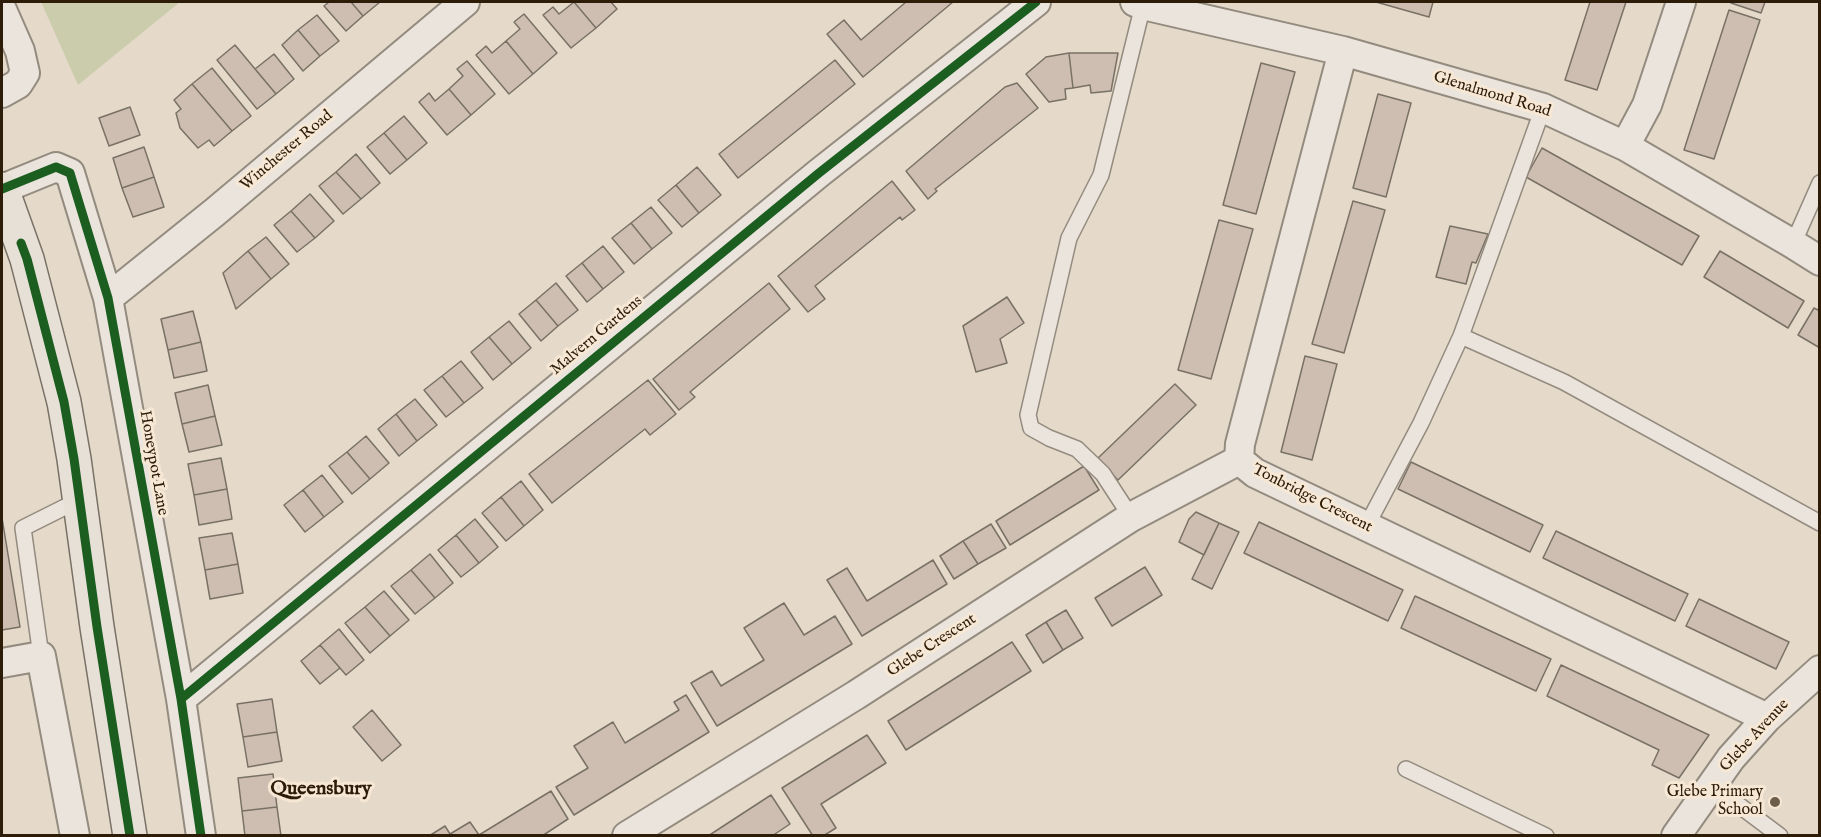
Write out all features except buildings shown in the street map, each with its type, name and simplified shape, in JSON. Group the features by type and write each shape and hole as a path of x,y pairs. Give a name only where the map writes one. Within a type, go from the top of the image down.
{"main road":[{"name":"Honeypot Lane","path":"2,189 16,244 27,259 64,402 130,836"}],"street":[{"name":"Winchester Road","path":"108,298 215,212 465,2"},
{"name":"Malvern Gardens","path":"181,699 819,172 1036,2"},
{"path":"1625,146 1647,105 1681,2"},
{"name":"Glenalmond Road","path":"1139,3 1343,51 1543,108 1625,146 1820,261"},
{"path":"2,10 20,51 25,73 18,84 2,93"},
{"name":"Tonbridge Crescent","path":"1343,51 1240,444 1239,460 1255,473 1767,718"},
{"name":"Honeypot Lane","path":"2,189 56,167 70,173 108,298 181,699 201,836"},
{"name":"Glebe Crescent","path":"627,836 856,695 1131,518 1239,460"},
{"path":"2,663 41,656 75,836"},
{"name":"Glebe Avenue","path":"1676,836 1731,758 1767,718 1817,678"}],"lane":[{"path":"1131,518 1103,474 1077,449 1031,428 1028,415 1069,238 1101,175 1139,3"},
{"path":"1366,527 1421,423 1461,336 1543,108"},
{"path":"1793,244 1820,183"},
{"path":"1461,336 1564,382 1820,523"},
{"path":"41,656 23,528 79,500"},
{"path":"1406,769 1546,836"},
{"path":"1712,784 1780,836"}],"green space":[{"path":"41,2 180,2 78,85"}],"cycle path":[{"path":"181,699 819,173 1036,2"},
{"path":"2,189 56,167 70,173 108,298 181,699 201,836"},
{"path":"21,243 64,402 130,836"}],"place":[{"name":"Glebe Primary School","path":"1775,802"}],"district":[{"name":"Queensbury","path":"321,790"}]}
